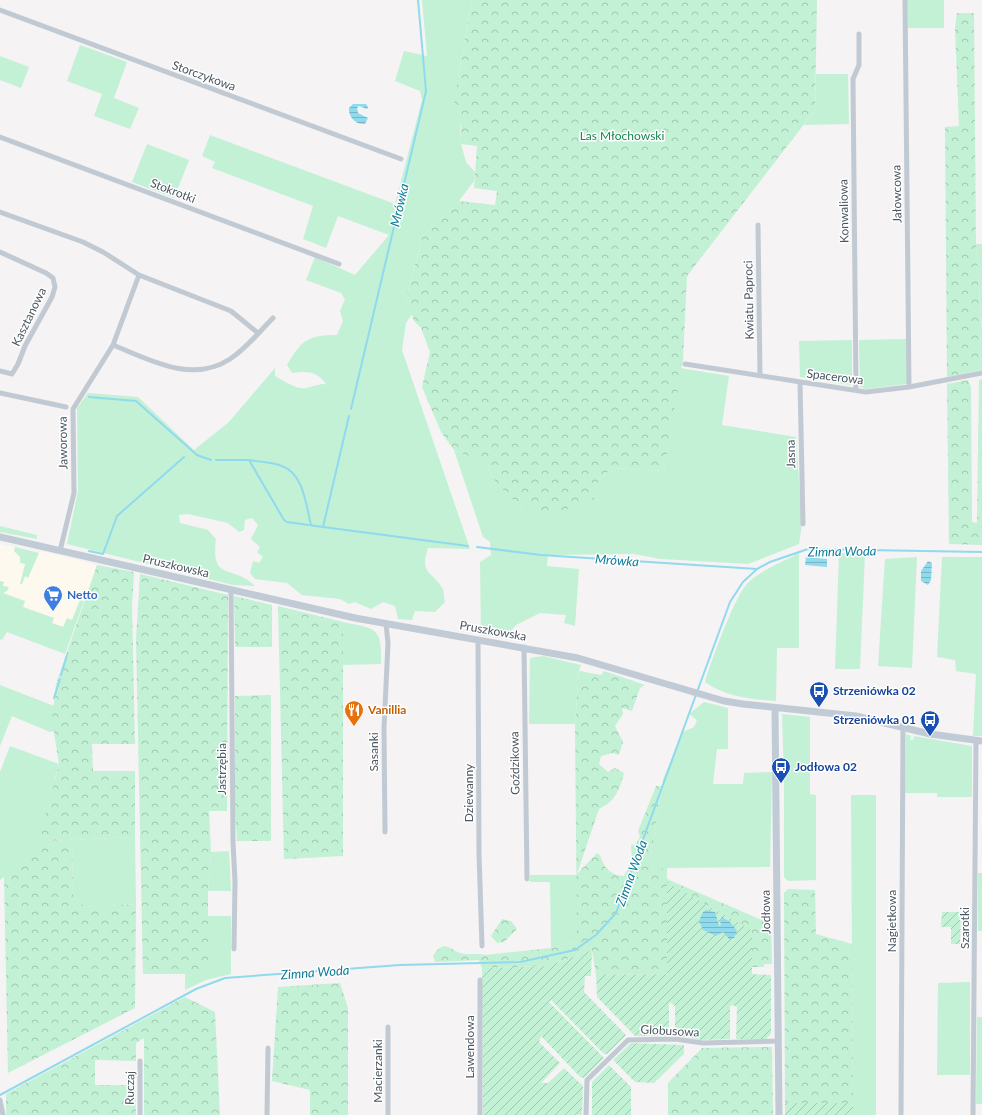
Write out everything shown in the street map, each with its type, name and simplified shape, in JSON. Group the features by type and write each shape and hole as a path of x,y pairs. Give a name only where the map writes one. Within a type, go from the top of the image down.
{"street":[{"name":"Jałowcowa","path":"905,0 909,387"},
{"name":"Storczykowa","path":"0,10 402,159"},
{"name":"Konwaliowa","path":"856,390 853,79 859,66 859,34"},
{"name":"Stokrotki","path":"0,137 339,264"},
{"path":"0,212 83,242 103,252 139,276 231,311 258,333"},
{"name":"Kwiatu Paproci","path":"758,225 760,376"},
{"name":"Kasztanowa","path":"0,252 46,273 53,278 55,287 52,297 25,346 18,364 12,374 0,372"},
{"name":"Jaworowa","path":"60,551 74,493 73,409 113,345 139,276"},
{"path":"113,345 176,369 195,371 213,367 231,359 272,318"},
{"name":"Spacerowa","path":"685,364 800,383 868,392 909,387 982,373"},
{"name":"Jasna","path":"800,383 803,524"},
{"name":"Jaworowa","path":"0,393 66,407"},
{"name":"Pruszkowska","path":"0,538 386,624 524,648 593,662 696,694 743,704 856,716 930,734 979,741"},
{"name":"Jastrzębia","path":"230,589 232,842 235,881 234,949"},
{"name":"Sasanki","path":"385,832 384,728 388,643 386,624"},
{"name":"Dziewanny","path":"478,640 479,854 482,946"},
{"name":"Goździkowa","path":"524,648 527,879"},
{"name":"Jodłowa","path":"775,708 779,1115"},
{"name":"Nagietkowa","path":"901,1115 903,728"},
{"name":"Szarotki","path":"973,1115 979,741"},
{"name":"Lawendowa","path":"480,980 480,1115"},
{"name":"Macierzanki","path":"388,1027 388,1115"},
{"name":"Globusowa","path":"586,1115 587,1080 628,1040 675,1039 703,1043 779,1041"},
{"path":"267,1115 268,1048"},
{"name":"Ruczaj","path":"140,1061 140,1115"},
{"path":"0,1100 3,1115"}],"shaded area":[{"path":"0,544 39,553 40,551 97,565 84,601 80,600 72,620 63,627 52,623 54,618 23,607 25,601 0,593"}],"green space":[{"path":"422,0 472,0 458,78 461,144 466,162 475,172 474,181 459,201 422,238 406,299 412,314 406,323 402,350 470,549 428,548 425,563 426,568 443,589 445,602 435,612 415,611 412,620 398,619 395,606 383,602 371,609 355,602 349,604 340,599 302,595 287,583 255,579 250,573 253,561 259,563 263,557 257,552 260,547 251,539 258,525 252,518 245,520 244,530 239,532 228,523 188,514 179,515 180,523 208,530 216,539 215,553 220,567 225,571 247,579 255,586 233,585 67,544 78,491 77,408 88,393 138,397 194,450 229,422 275,368 275,376 286,383 299,388 326,384 315,374 302,372 292,373 287,365 297,350 306,341 319,336 337,335 343,321 340,311 345,299 341,293 306,280 315,257 355,275 389,235 338,216 326,248 303,239 313,206 212,168 215,162 202,156 210,135 395,204 422,100 420,91 395,81 404,51 427,56"},
{"name":"Las Młochowski","path":"472,0 817,0 815,110 687,276 683,359 664,471 612,468 598,481 594,499 556,513 542,513 516,503 495,481 486,463 454,450 441,432 422,387 430,352 421,328 414,321 406,299 422,238 459,201 495,205 497,191 474,188 477,146 461,144 461,127 454,101"},
{"path":"907,0 944,0 944,28 908,28"},
{"path":"957,13 974,13 976,244 982,331 982,370 947,377 945,127 959,126 955,28"},
{"path":"80,45 127,62 114,98 139,108 130,129 94,116 102,94 67,81"},
{"path":"0,56 29,67 21,88 0,80"},
{"path":"816,74 848,74 849,124 804,125 815,110"},
{"path":"147,144 189,160 174,198 132,182"},
{"path":"976,244 982,244 982,331"},
{"path":"907,339 907,384 866,389 860,387 859,340"},
{"path":"852,340 852,383 850,385 800,377 799,341"},
{"path":"680,368 729,376 722,425 796,437 802,524 799,544 748,564 661,559 634,554 548,555 547,566 579,569 575,626 564,623 566,615 540,613 516,625 510,632 513,638 481,635 480,562 491,555 490,542 483,537 454,450 486,463 495,481 598,481 612,468 664,471"},
{"path":"982,379 982,545 949,544 947,384 968,380 971,387 972,522 977,523 979,380"},
{"path":"0,526 37,535 37,539 0,532"},
{"path":"15,547 39,553 28,578 25,576 22,584 20,584 25,564 20,563 20,557 14,551"},
{"path":"799,553 799,648 777,648 776,701 748,698 730,694 705,682 724,629 743,589 749,582 761,573"},
{"path":"839,553 865,554 860,669 835,669"},
{"path":"917,557 912,668 878,666 885,559"},
{"path":"942,557 982,557 982,736 973,736 976,674 956,671 955,660 937,657"},
{"path":"97,565 134,572 132,607 135,744 92,744 93,771 135,771 135,837 44,841 39,839 59,764 52,720 56,684"},
{"path":"140,574 228,595 227,811 209,811 211,852 208,891 208,968 191,976 185,974 143,974 136,639"},
{"path":"0,581 4,582 3,586 9,587 7,591 3,593 25,601 23,607 54,618 52,623 63,627 67,618 72,620 80,600 84,601 65,654 7,632 2,640 0,639"},
{"path":"234,596 272,605 272,647 235,647"},
{"path":"278,606 343,622 343,856 284,859"},
{"path":"343,622 363,626 375,632 380,643 381,664 343,665"},
{"path":"543,656 581,665 579,671 575,724 529,724 530,658"},
{"path":"579,671 601,675 604,671 645,685 640,688 632,711 622,708 623,714 615,726 623,742 619,755 613,753 601,756 599,764 608,772 615,768 624,773 621,784 613,799 599,809 577,874 597,853 600,855 605,867 611,873 624,876 632,860 631,845 636,844 640,837 638,831 656,786 662,786 650,861 655,870 667,868 667,879 771,924 772,964 764,964 764,967 752,967 751,951 667,883 667,974 596,975 592,950 548,966 482,968 479,960 435,962 433,956 437,950 445,946 460,953 485,955 551,948 577,941 575,724"},
{"path":"0,685 54,706 54,731 50,732 12,716 0,746"},
{"path":"271,695 271,841 237,841 235,813 235,696"},
{"path":"704,702 728,708 728,749 717,749 713,784 743,784 744,773 772,772 770,867 667,868 655,871 650,861 663,779 683,732 694,727 697,720 689,714"},
{"path":"782,714 810,717 810,794 816,795 816,880 788,881 784,877 784,777"},
{"path":"906,734 911,736 910,740 913,740 914,736 972,746 972,797 937,797 937,793 905,793"},
{"path":"10,746 59,764 55,777 45,841 135,837 136,904 85,907 73,897 72,845 41,845 0,880 0,772"},
{"path":"851,795 876,795 876,1115 853,1115"},
{"path":"41,845 72,845 73,896 85,907 136,904 135,1008 8,1073 4,876"},
{"path":"229,851 231,891 208,891 211,852"},
{"path":"978,873 982,873 982,931 978,931"},
{"path":"530,875 577,875 577,941 551,948 550,882 530,882"},
{"path":"667,882 752,932 752,974 771,975 771,1034 766,1039 736,1039 737,1007 733,1005 730,1006 730,1039 702,1040 675,1035 675,1006 669,1002 669,1036 635,1036 597,997 596,975 667,974"},
{"path":"788,889 815,890 816,934 852,944 853,1103 785,1103 784,893"},
{"path":"942,912 961,912 960,944 951,944 951,927 941,927"},
{"path":"208,916 231,916 231,974 206,980 185,990 185,974 191,976 208,967"},
{"path":"502,919 511,921 517,929 504,942 497,943 491,936"},
{"path":"592,950 591,976 585,976 584,992 626,1035 607,1054 604,1054 551,1000 549,1002 604,1058 584,1078 580,1077 541,1036 539,1042 560,1063 541,1083 548,1083 564,1068 583,1086 582,1115 483,1115 482,968 548,966"},
{"path":"970,982 970,1075 937,1075 938,983"},
{"path":"340,983 348,1008 348,1115 310,1115 310,1090 272,1081 278,987"},
{"path":"185,997 215,1012 220,1115 144,1115 144,1038 136,1043 136,1061 95,1060 95,1085 135,1085 136,1115 6,1115 6,1094"},
{"path":"977,1017 982,1017 982,1104 976,1104"},
{"path":"631,1043 684,1045 684,1054 654,1083 635,1082 613,1060"},
{"path":"772,1047 773,1115 668,1115 668,1083 702,1048"},
{"path":"609,1065 631,1087 631,1115 592,1115 592,1082"},
{"path":"785,1103 853,1103 853,1115 785,1115"}],"water":[{"path":"353,104 366,104 368,107 367,109 359,106 357,108 358,113 368,118 365,124 353,120 349,108"},
{"path":"806,557 827,559 827,567 805,565"},
{"path":"928,561 932,563 931,580 928,585 921,581 921,571"},
{"path":"706,910 715,912 719,926 721,925 720,920 722,917 730,922 737,931 734,938 729,939 723,932 716,936 703,930 699,921 703,912"}],"waterway":[{"name":"Mrówka","path":"351,409 426,91 418,0"},
{"path":"89,397 136,401 197,455 211,460"},
{"name":"Mrówka","path":"349,416 323,527 468,546"},
{"path":"89,551 103,554 117,516 184,457"},
{"path":"216,460 249,460 284,520 287,522 323,527"},
{"path":"249,460 282,466 295,476 303,491 311,525"},
{"name":"Mrówka","path":"477,547 541,555 757,569"},
{"name":"Zimna Woda","path":"0,1095 196,989 225,978 400,965 520,962 575,950 596,935 616,913 730,602 743,582 757,569 770,562 808,549 982,552"},
{"path":"61,675 67,655"},
{"path":"54,698 60,679"}],"place":[{"name":"Netto","path":"53,612"},
{"name":"Strzeniówka 02","path":"819,708"},
{"name":"Vanillia","path":"354,727"},
{"name":"Strzeniówka 01","path":"930,737"},
{"name":"Jodłowa 02","path":"781,784"}]}
